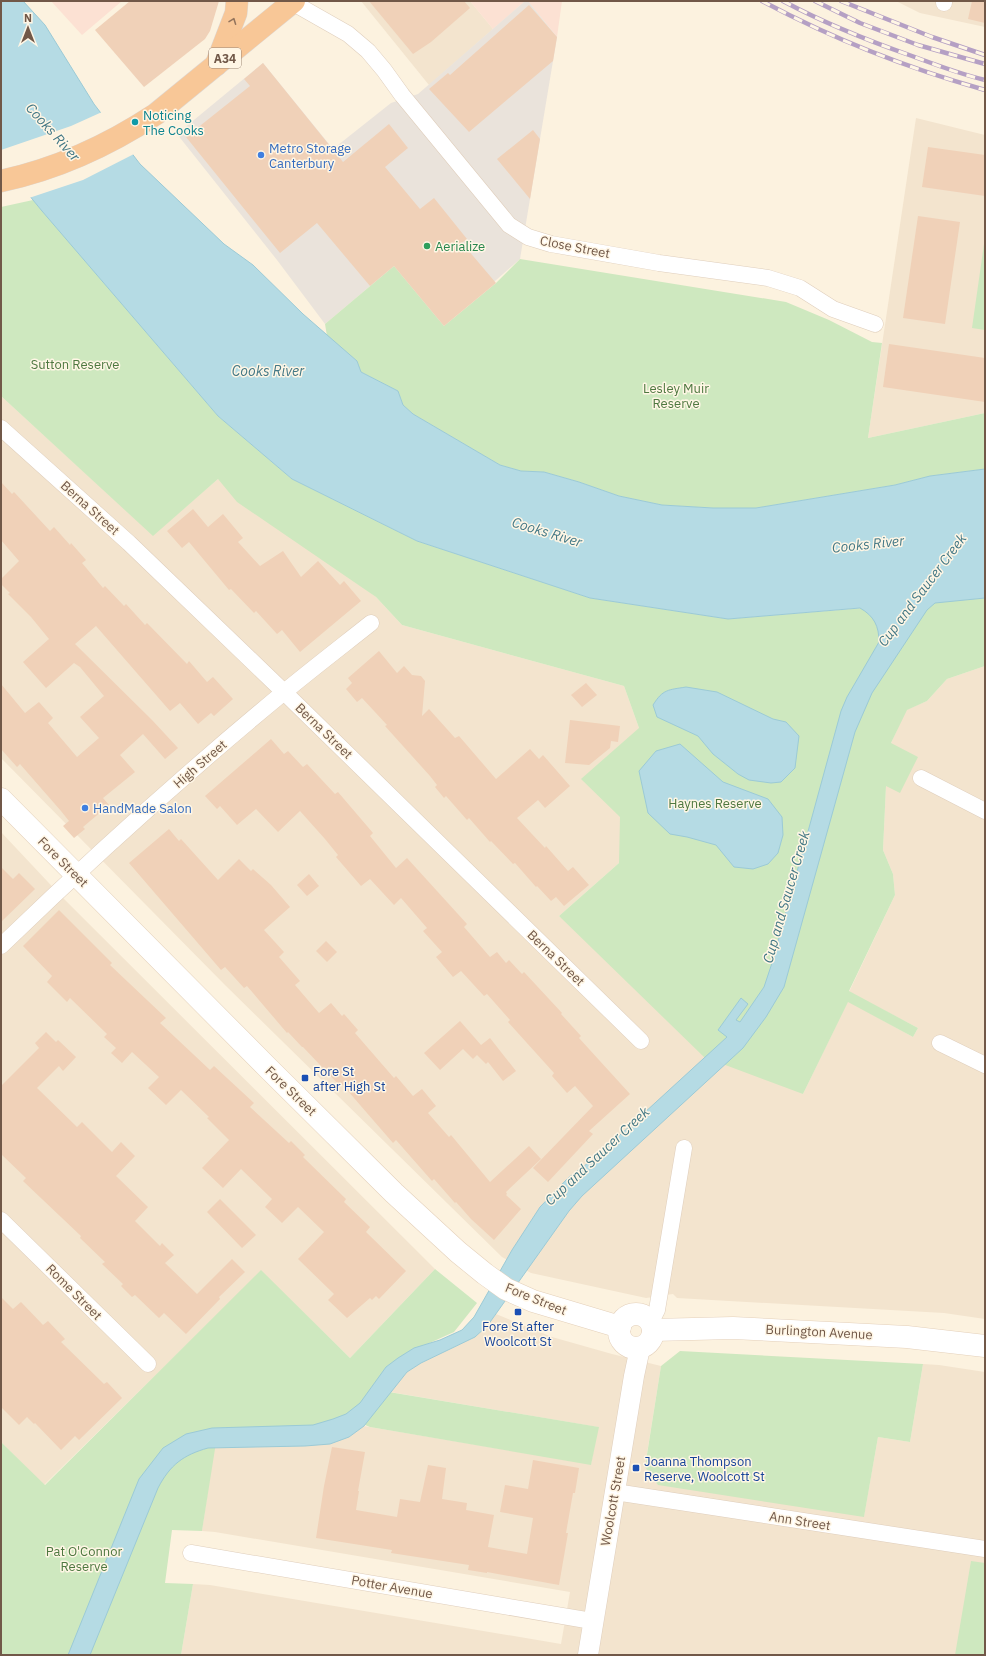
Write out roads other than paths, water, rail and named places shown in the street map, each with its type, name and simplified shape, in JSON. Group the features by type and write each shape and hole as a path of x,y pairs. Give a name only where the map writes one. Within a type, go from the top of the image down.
{"highway":[{"path":"215,66 236,12 237,1"},
{"name":"A34","path":"8,179 74,159 135,128 156,114 292,2"}],"main road":[{"name":"Fore Street","path":"1,799 149,947 230,1031 389,1187 473,1265 506,1288 533,1300 620,1328"},
{"path":"633,1314 643,1315 652,1326 650,1341 640,1348 634,1348 624,1343 619,1333 620,1328 624,1319 633,1314"},
{"name":"Burlington Avenue","path":"652,1326 733,1328 907,1337 985,1346"}],"street":[{"name":"Close Street","path":"292,2 348,34 368,52 510,225 528,237 551,244 659,263 768,278 800,288 834,309 876,324"},
{"name":"Berna Street","path":"1,428 129,543 284,692 641,1041"},
{"name":"High Street","path":"1,946 75,874 178,782 284,692 371,623"},
{"path":"921,778 985,810"},
{"path":"940,1043 985,1066"},
{"path":"652,1326 657,1310 684,1148"},
{"name":"Rome Street","path":"1,1220 148,1364"},
{"name":"Woolcott Street","path":"588,1655 592,1621 640,1348"},
{"name":"Ann Street","path":"615,1492 985,1549"},
{"name":"Potter Avenue","path":"191,1553 592,1621"}],"water":[{"name":"Cooks River","path":"1,1 23,1 45,25 94,104 140,164 224,244 253,265 303,314 357,361 361,372 398,391 403,405 413,414 500,465 521,471 544,472 619,496 662,505 713,508 756,508 895,485 930,476 985,469 985,598 935,603 927,610 872,693 855,732 784,987 766,1017 743,1048 582,1196 569,1211 488,1325 475,1337 421,1363 407,1372 364,1426 349,1437 330,1444 305,1446 208,1448 191,1454 178,1462 167,1473 158,1488 90,1655 68,1655 139,1479 163,1448 186,1434 212,1428 313,1425 346,1414 360,1403 386,1367 398,1358 414,1348 440,1340 462,1330 474,1317 512,1250 540,1207 568,1178 596,1157 727,1037 718,1030 741,998 748,1004 736,1020 740,1022 764,987 772,963 841,711 847,697 879,642 879,636 875,622 869,614 860,608 728,619 590,598 417,541 292,479 218,416 1,161"},
{"path":"686,687 717,692 773,719 786,722 799,736 795,768 781,782 771,783 749,780 738,774 713,754 698,736 657,717 653,705 660,696 666,691"},
{"path":"680,744 723,782 768,799 782,817 783,835 778,853 768,864 753,869 734,867 716,845 670,834 648,813 639,771 656,751"}],"railway":[{"path":"762,1 816,28 871,52 927,72 985,90"},
{"path":"783,1 814,17 863,38 948,69 985,80"},
{"path":"815,1 860,23 918,45 985,64"},
{"path":"841,1 932,37 985,55"}],"place":[{"name":"Noticing The Cooks","path":"135,122"},
{"name":"Metro Storage Canterbury","path":"261,155"},
{"name":"Aerialize","path":"427,246"},
{"name":"HandMade Salon","path":"85,808"},
{"name":"Fore St after High St","path":"305,1078"},
{"name":"Fore St after Woolcott St","path":"518,1312"},
{"name":"Joanna Thompson Reserve, Woolcott St","path":"636,1468"}],"park label":[{"name":"Sutton Reserve","path":"75,364"},
{"name":"Lesley Muir Reserve","path":"676,396"},
{"name":"Haynes Reserve","path":"715,803"},
{"name":"Pat O'Connor Reserve","path":"84,1558"}],"water label":[{"name":"Cup and Saucer Creek","path":"922,590"},
{"name":"Cup and Saucer Creek","path":"786,897"},
{"name":"Cup and Saucer Creek","path":"597,1156"}]}
